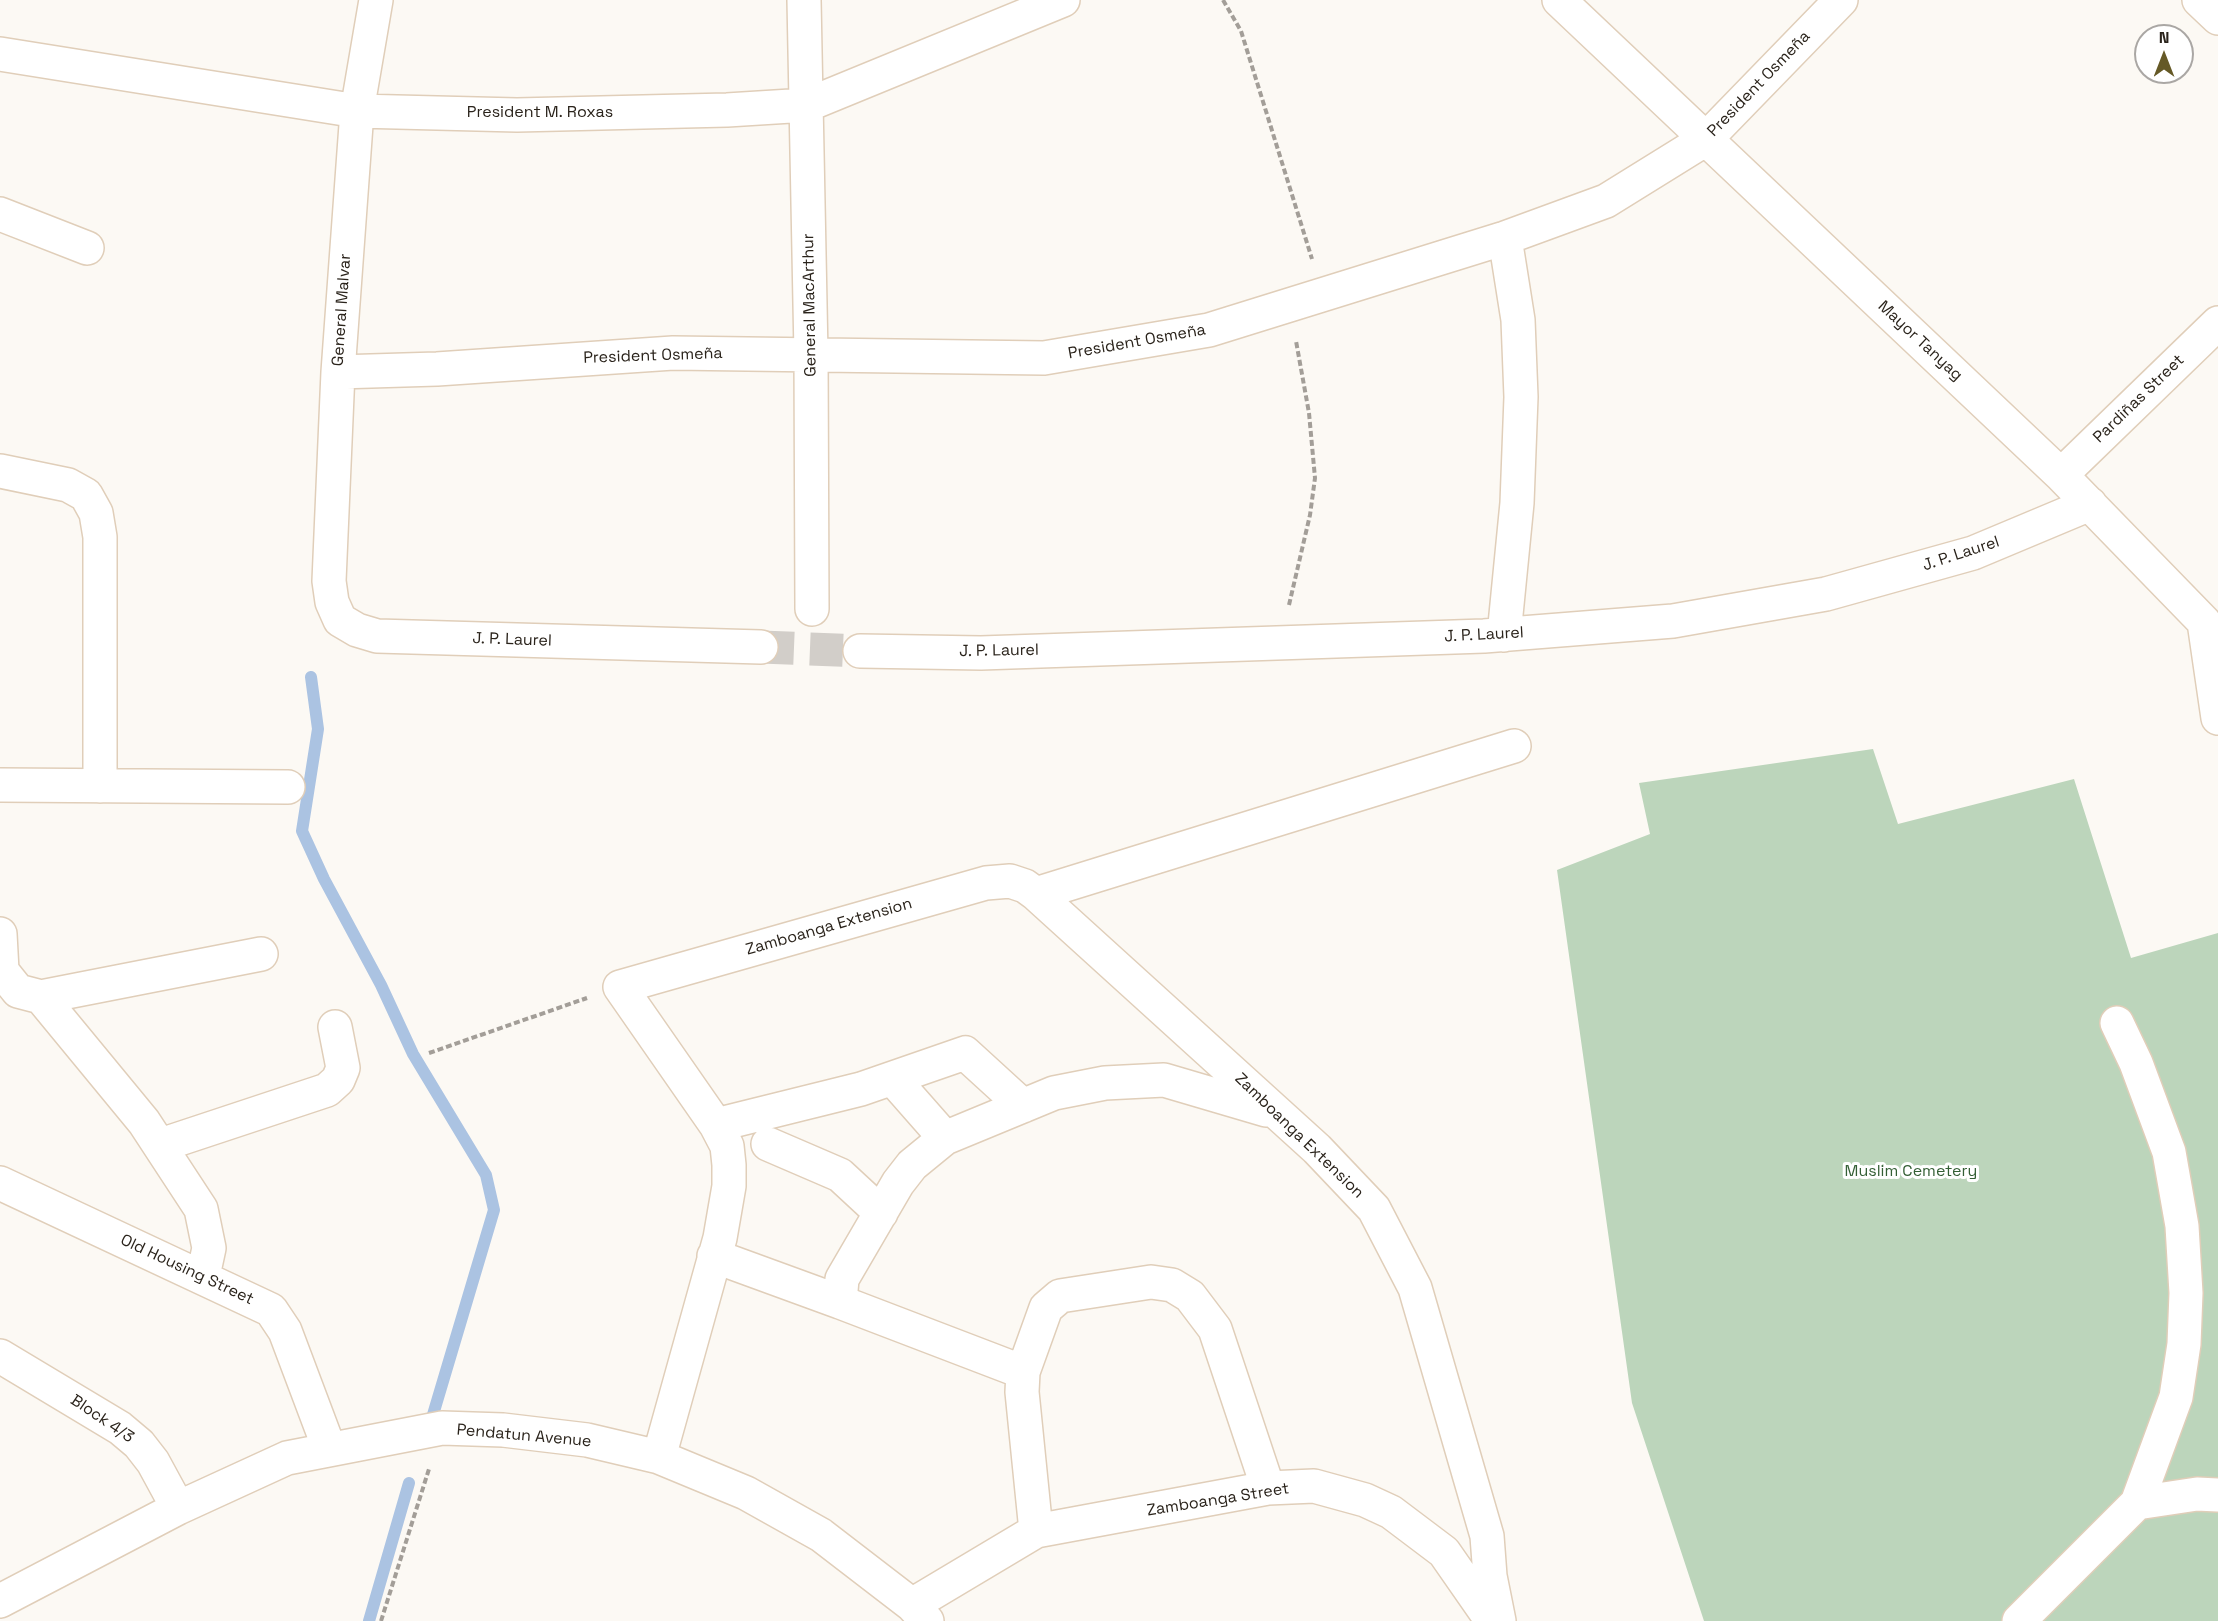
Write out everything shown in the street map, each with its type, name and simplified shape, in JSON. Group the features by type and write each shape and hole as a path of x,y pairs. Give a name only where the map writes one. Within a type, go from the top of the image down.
{"street":[{"name":"General Malvar","path":"340,620 332,602 329,581 338,372 357,111 376,0"},
{"name":"General MacArthur","path":"804,0 811,354 812,609"},
{"name":"President M. Roxas","path":"0,54 357,111 529,115 727,110 807,105 1063,0"},
{"name":"Mayor Tanyag","path":"1559,0 2211,616 2218,718"},
{"name":"President Osmeña","path":"338,372 437,369 673,353 1044,358 1209,330 1505,238 1606,201 1706,139 1841,0"},
{"path":"0,214 87,248"},
{"path":"1504,635 1517,503 1521,397 1518,320 1505,238"},
{"name":"Pardiñas Street","path":"2061,475 2218,323"},
{"path":"0,471 68,485 86,495 96,513 100,537 100,786"},
{"name":"J. P. Laurel","path":"861,651 981,653 1504,635 1673,621 1826,594 1973,553 2090,504"},
{"name":"J. P. Laurel","path":"340,620 357,630 377,636 760,647"},
{"path":"1036,894 1514,746"},
{"path":"0,785 288,787"},
{"name":"Zamboanga Extension","path":"620,987 986,883 1010,881 1025,886 1317,1149 1374,1209 1415,1288 1487,1536 1490,1576 1499,1621"},
{"path":"0,934 2,971 18,991 41,997 261,954"},
{"path":"620,987 716,1125 727,1146 729,1186 714,1257 659,1457"},
{"path":"41,997 161,1145 201,1209 209,1248 203,1276"},
{"path":"2019,1621 2137,1503 2176,1397 2184,1344 2186,1293 2182,1226 2169,1152 2136,1063 2117,1023"},
{"path":"161,1145 327,1090 338,1080 343,1068 335,1027"},
{"path":"716,1125 894,1080 965,1053 1023,1106"},
{"path":"894,1080 945,1138"},
{"path":"840,1302 842,1279 881,1212 912,1165 945,1138 1054,1093 1105,1083 1164,1080 1237,1099 1279,1114"},
{"path":"768,1144 840,1175 881,1212"},
{"name":"Old Housing Street","path":"0,1183 203,1276 271,1310 285,1331 329,1448"},
{"path":"714,1257 1023,1372"},
{"path":"1036,1531 1022,1392 1023,1372 1046,1308 1060,1296 1151,1282 1172,1285 1190,1296 1215,1329 1268,1488"},
{"name":"Block 4/3","path":"0,1356 133,1438 153,1462 178,1508"},
{"name":"Pendatun Avenue","path":"8,1590 287,1458 329,1448 442,1428 503,1430 587,1440 659,1457 746,1493 821,1535 919,1613"},
{"name":"Zamboanga Street","path":"919,1613 1036,1531 1268,1488 1314,1486 1365,1500 1391,1512 1444,1552 1492,1621"},
{"path":"2137,1503 2197,1494 2218,1496"}],"path":[{"path":"1223,0 1241,31 1323,294"},
{"path":"1280,643 1310,515 1315,478 1309,413 1290,305"},
{"path":"429,1053 620,987"},
{"path":"381,1621 442,1428"}],"green space":[{"name":"Muslim Cemetery","path":"1873,749 1898,824 2074,779 2131,958 2218,933 2218,1621 1704,1621 1632,1403 1557,870 1650,834 1639,783"}],"waterway":[{"path":"311,677 318,729 302,831 324,879 381,985 413,1054 486,1175 494,1210 432,1418"},
{"path":"369,1621 409,1483"}],"tunnel":[{"path":"761,647 860,651"}]}
